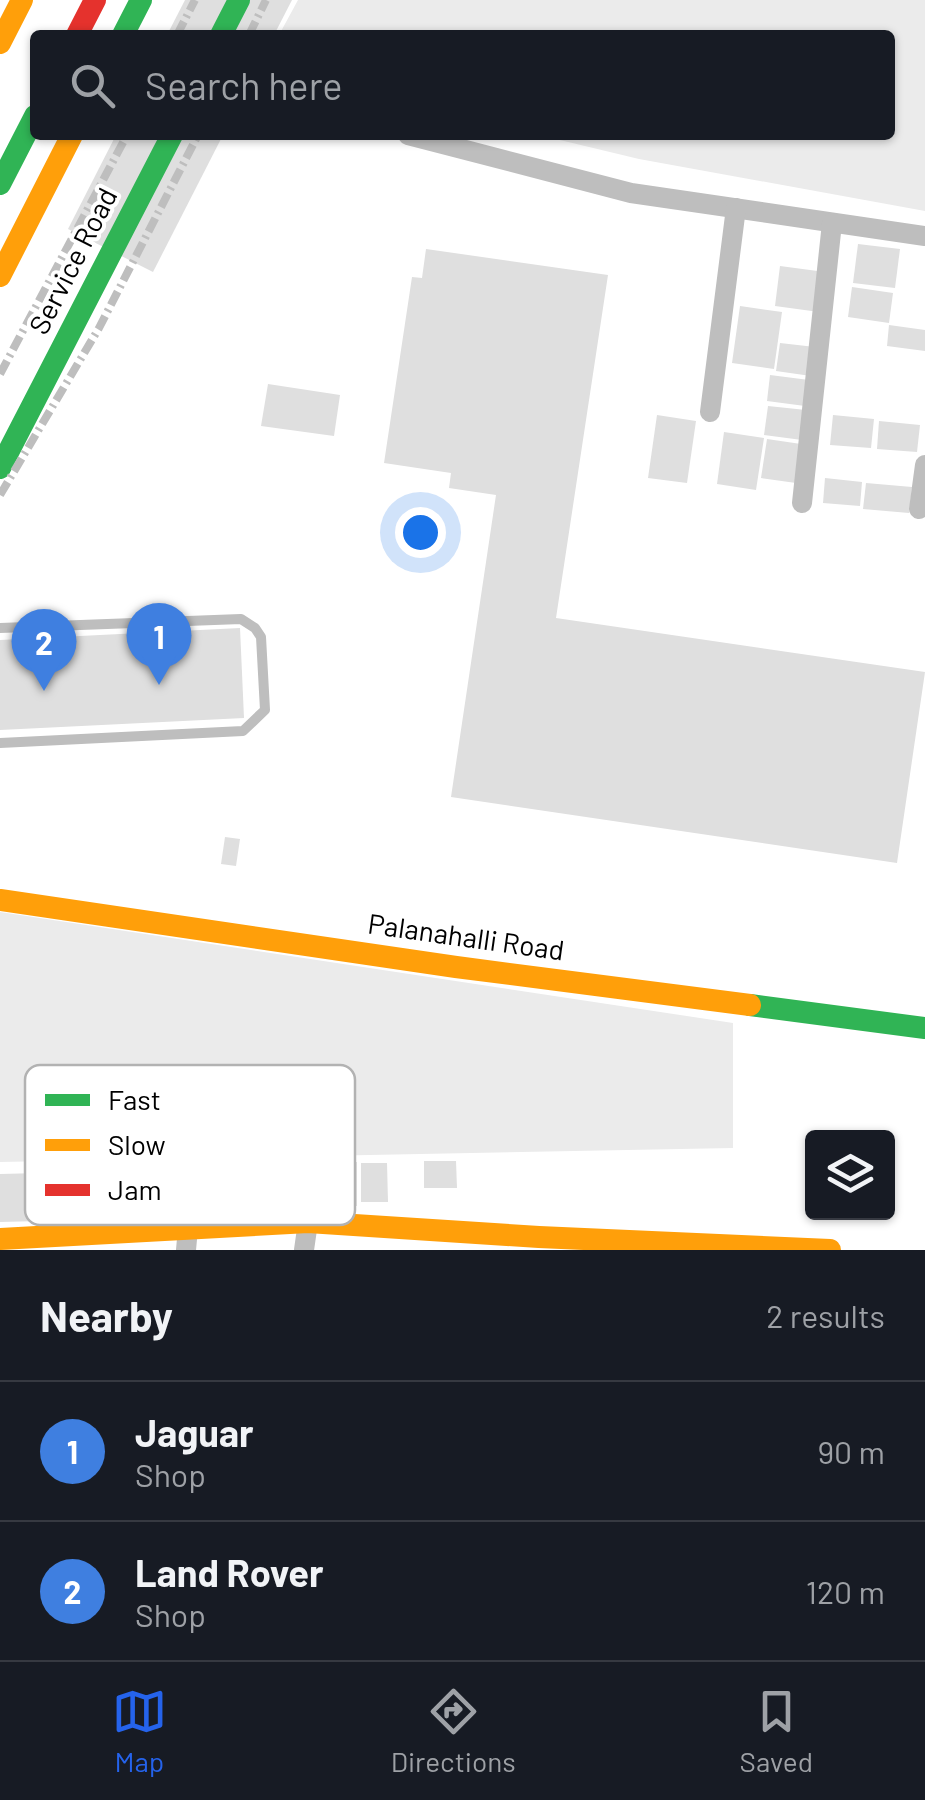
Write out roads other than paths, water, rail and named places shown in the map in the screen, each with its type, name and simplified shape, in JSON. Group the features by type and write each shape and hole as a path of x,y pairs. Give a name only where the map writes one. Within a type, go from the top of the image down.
{"main road":[{"path":"0,43 22,0"},
{"path":"80,30 95,0"},
{"path":"126,30 141,0"},
{"path":"224,30 238,0"},
{"path":"0,184 30,126"},
{"path":"0,276 69,140"},
{"name":"Service Road","path":"0,468 169,140"},
{"name":"Palanahalli Road","path":"0,900 456,967 925,1028"},
{"path":"0,1240 187,1239 287,1225"},
{"path":"339,1225 538,1244 830,1250"}],"street":[{"path":"428,140 631,192 925,236"},
{"path":"710,412 736,208"},
{"path":"802,503 832,224"},
{"path":"918,509 925,466"},
{"path":"304,1250 308,1225"}],"lane":[{"path":"0,628 242,619 261,637 265,710 243,731 0,744"}],"railway":[{"path":"180,30 195,0"},
{"path":"251,30 266,0"},
{"path":"0,374 124,140"},
{"path":"0,495 99,328 195,140"}],"place":[{"name":"Jaguar","path":"159,685"},
{"name":"Land Rover","path":"44,691"}]}
